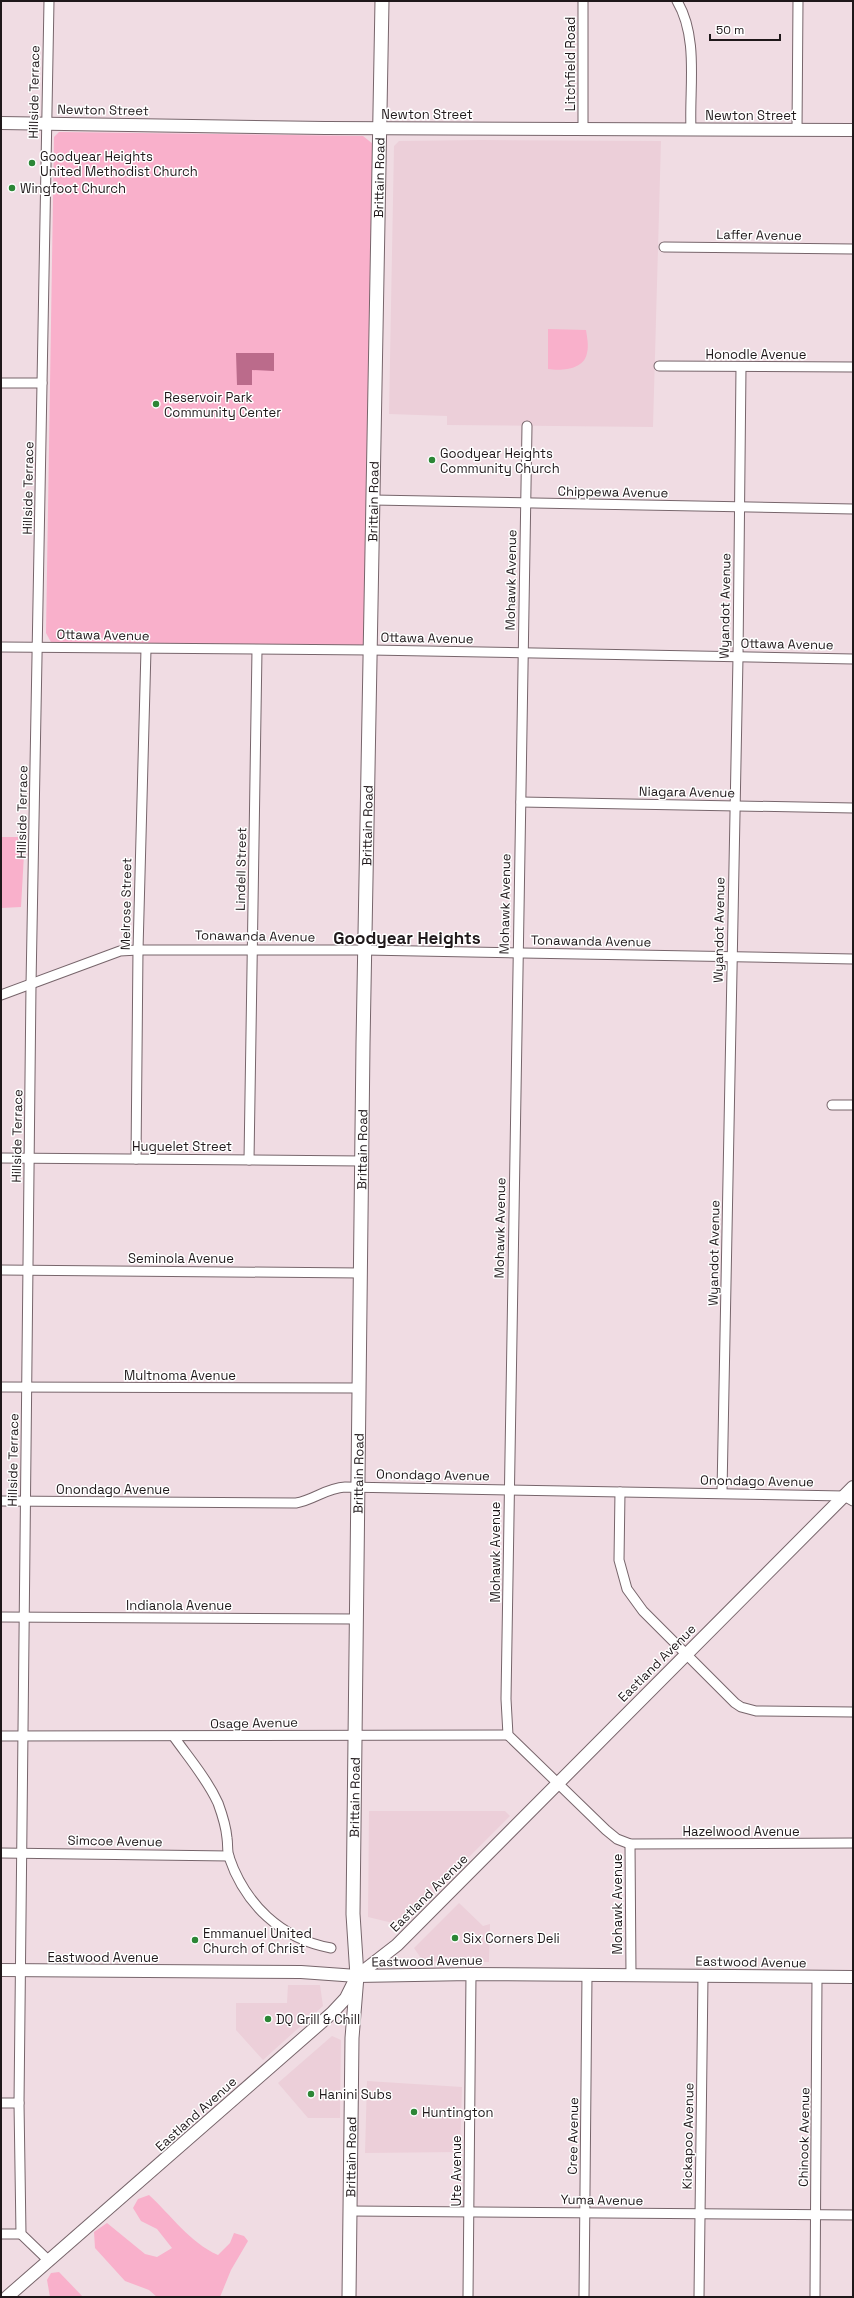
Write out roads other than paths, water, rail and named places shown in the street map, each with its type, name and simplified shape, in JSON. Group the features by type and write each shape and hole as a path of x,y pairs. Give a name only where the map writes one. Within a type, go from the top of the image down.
{"main road":[{"name":"Brittain Road","path":"349,2297 352,2046 357,1976 353,1914 360,1272 382,1"}],"street":[{"name":"Hillside Terrace","path":"21,2234 19,2103 20,1970 28,1387 31,985 39,647 49,1"},
{"name":"Litchfield Road","path":"583,1 583,128"},
{"path":"677,1 688,26 690,41 690,129"},
{"path":"797,130 798,1"},
{"name":"Newton Street","path":"1,123 853,130"},
{"name":"Laffer Avenue","path":"664,248 853,249"},
{"name":"Honodle Avenue","path":"659,366 853,367"},
{"name":"Wyandot Avenue","path":"722,1492 738,656 741,367"},
{"path":"1,383 42,382"},
{"name":"Mohawk Avenue","path":"527,426 509,1489 506,1699 508,1735 556,1783 617,1839 630,1844 631,1975"},
{"name":"Chippewa Avenue","path":"373,500 853,509"},
{"name":"Ottawa Avenue","path":"1,647 371,650 853,659"},
{"name":"Melrose Street","path":"136,1159 138,950 146,649"},
{"name":"Lindell Street","path":"249,1160 258,650"},
{"name":"Niagara Avenue","path":"521,802 853,808"},
{"name":"Tonawanda Avenue","path":"1,995 120,951 138,950 365,950 853,959"},
{"path":"832,1105 853,1105"},
{"name":"Huguelet Street","path":"1,1158 362,1161"},
{"name":"Seminola Avenue","path":"1,1270 360,1272"},
{"name":"Multnoma Avenue","path":"1,1387 359,1388"},
{"name":"Onondago Avenue","path":"1,1501 296,1503 310,1499 330,1489 358,1487 620,1492 722,1492 849,1499"},
{"name":"Eastland Avenue","path":"7,2297 310,2033 346,1998 357,1976 397,1945 556,1783 687,1654 849,1499 853,1487"},
{"path":"620,1492 619,1560 627,1589 643,1611 735,1703 745,1709 756,1711 853,1712"},
{"name":"Indianola Avenue","path":"1,1617 357,1619"},
{"name":"Osage Avenue","path":"1,1736 174,1737 356,1734 508,1735"},
{"path":"174,1737 217,1802 227,1837 229,1856 248,1895 266,1917 291,1934 313,1944 330,1948"},
{"name":"Hazelwood Avenue","path":"630,1844 853,1843"},
{"name":"Simcoe Avenue","path":"1,1853 229,1856"},
{"name":"Eastwood Avenue","path":"1,1970 301,1972 357,1976 471,1974 853,1978"},
{"name":"Ute Avenue","path":"468,2297 471,1974"},
{"name":"Cree Avenue","path":"584,2297 586,1975"},
{"name":"Kickapoo Avenue","path":"699,2297 703,1976"},
{"name":"Chinook Avenue","path":"815,2297 818,1977"},
{"path":"1,2103 19,2103"},
{"name":"Yuma Avenue","path":"351,2211 853,2215"},
{"path":"1,2234 21,2234 48,2260"}],"place":[{"name":"Goodyear Heights United Methodist Church","path":"32,163"},
{"name":"Wingfoot Church","path":"12,188"},
{"name":"Reservoir Park Community Center","path":"156,404"},
{"name":"Goodyear Heights Community Church","path":"432,460"},
{"name":"Six Corners Deli","path":"455,1938"},
{"name":"Emmanuel United Church of Christ","path":"195,1940"},
{"name":"DQ Grill & Chill","path":"268,2019"},
{"name":"Hanini Subs","path":"311,2094"},
{"name":"Huntington","path":"414,2112"}],"district":[{"name":"Goodyear Heights","path":"407,938"}]}
